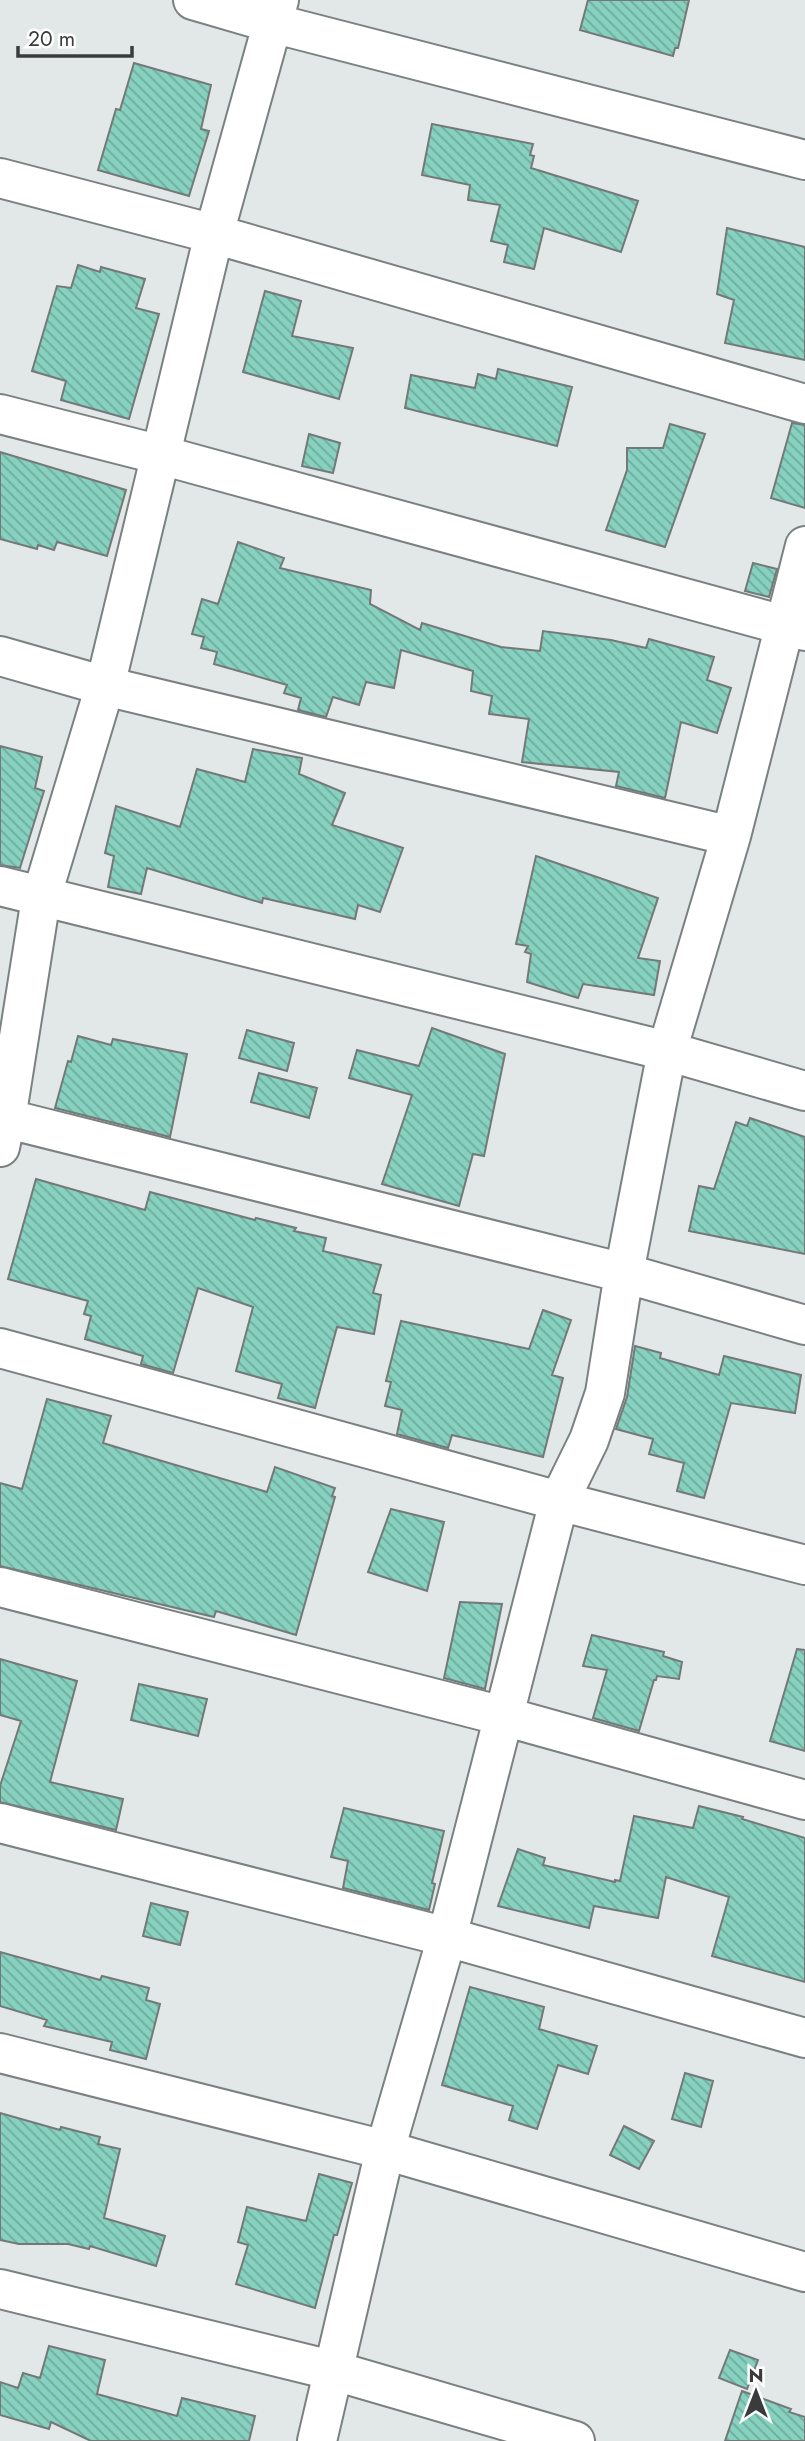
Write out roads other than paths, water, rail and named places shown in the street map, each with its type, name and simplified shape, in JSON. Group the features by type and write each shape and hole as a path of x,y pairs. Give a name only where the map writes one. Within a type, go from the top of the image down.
{"street":[{"path":"193,0 276,11 805,160"},
{"path":"276,11 214,234 105,686 41,898 2,1128 624,1273 805,1325"},
{"path":"0,178 214,234 805,404"},
{"path":"0,414 161,455 796,628"},
{"path":"317,2441 385,2150 447,1937 559,1501 598,1418 605,1393 624,1273 667,1051 796,628 805,546"},
{"path":"0,656 105,686 731,836"},
{"path":"0,886 667,1051 805,1091"},
{"path":"0,1348 559,1501 805,1564"},
{"path":"0,1587 503,1716 805,1800"},
{"path":"0,1823 447,1937 805,2038"},
{"path":"0,2053 385,2150 805,2272"},
{"path":"0,2289 335,2371 575,2441"}]}
